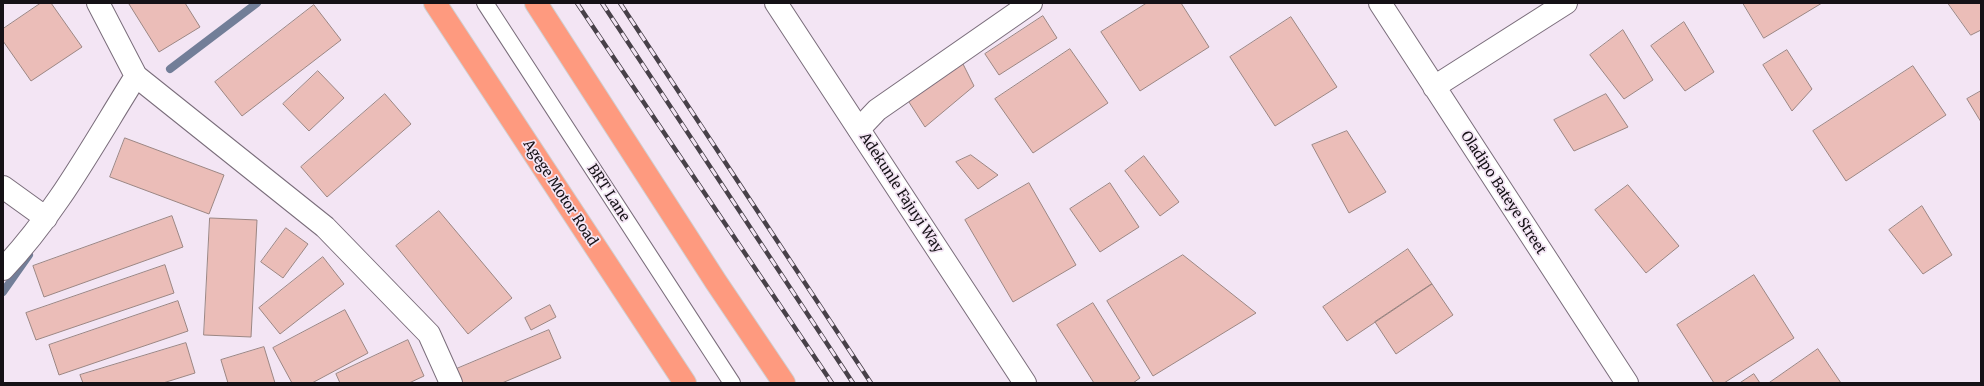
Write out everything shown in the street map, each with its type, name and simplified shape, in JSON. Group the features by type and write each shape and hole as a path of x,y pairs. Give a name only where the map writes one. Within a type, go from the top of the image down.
{"highway":[{"name":"Agege Motor Road","path":"436,3 685,383"},
{"path":"536,3 716,282 784,383"}],"street":[{"path":"98,3 136,76 325,227 429,334 451,383"},
{"name":"Adekunle Fajuyi Way","path":"776,3 1025,383"},
{"path":"859,129 877,110 1031,3"},
{"name":"Oladipo Bateye Street","path":"1380,3 1627,383"},
{"path":"1434,87 1566,3"},
{"path":"3,269 18,254 46,218 136,76"},
{"path":"3,187 46,218"}],"lane":[{"name":"BRT Lane","path":"484,3 732,383"}],"building":[{"path":"41,3 51,3 82,47 31,81 3,41 3,29"},
{"path":"185,3 200,27 159,52 129,4"},
{"path":"1147,3 1181,3 1209,47 1140,91 1101,32"},
{"path":"1743,3 1822,3 1764,38"},
{"path":"1948,3 1981,3 1981,30 1971,35"},
{"path":"314,5 341,40 242,116 215,82"},
{"path":"1043,16 1057,38 999,75 985,54"},
{"path":"1291,17 1337,87 1275,126 1230,57"},
{"path":"1684,22 1714,72 1685,91 1651,46"},
{"path":"1623,30 1653,80 1624,99 1590,55"},
{"path":"1070,49 1108,103 1033,153 995,99"},
{"path":"1787,50 1812,89 1792,111 1763,65"},
{"path":"963,64 974,86 925,127 907,99"},
{"path":"1913,66 1946,115 1846,181 1813,131"},
{"path":"318,71 344,98 309,131 283,104"},
{"path":"1981,91 1981,122 1967,99"},
{"path":"385,94 411,124 327,197 301,167"},
{"path":"1606,94 1628,127 1574,151 1554,120"},
{"path":"1347,131 1386,192 1349,213 1312,145"},
{"path":"125,138 224,175 209,214 110,177"},
{"path":"971,155 998,175 978,189 956,162"},
{"path":"1144,156 1179,202 1160,216 1125,171"},
{"path":"1029,183 1076,265 1013,302 965,220"},
{"path":"1110,183 1139,227 1100,252 1070,209"},
{"path":"1628,185 1679,246 1646,273 1595,210"},
{"path":"1922,206 1952,255 1923,274 1889,230"},
{"path":"439,211 512,298 468,334 396,246"},
{"path":"172,216 183,247 44,297 33,266"},
{"path":"210,218 257,220 251,337 204,335"},
{"path":"286,228 308,244 283,278 261,262"},
{"path":"1408,249 1432,284 1347,341 1323,307"},
{"path":"1183,255 1256,313 1153,376 1107,301"},
{"path":"323,257 344,284 280,334 259,308"},
{"path":"165,265 174,293 36,340 26,313"},
{"path":"1754,275 1794,338 1724,383 1714,383 1677,325"},
{"path":"1432,284 1453,315 1396,354 1375,322"},
{"path":"178,301 188,331 59,375 49,345"},
{"path":"1093,303 1140,378 1133,383 1094,383 1057,325"},
{"path":"550,305 556,317 531,330 525,318"},
{"path":"345,310 368,353 312,383 292,383 273,348"},
{"path":"549,330 561,358 502,383 460,383 454,370"},
{"path":"408,340 424,376 409,383 340,383 336,374"},
{"path":"186,343 195,373 163,383 83,383 80,375"},
{"path":"264,347 275,383 228,383 221,360"},
{"path":"1818,349 1841,383 1769,383"},
{"path":"1754,374 1760,383 1740,383"}],"waterway":[{"path":"170,69 257,3"},
{"path":"3,292 29,255"}],"railway":[{"path":"577,3 832,383"},
{"path":"602,3 853,383"},
{"path":"620,3 871,383"}]}
